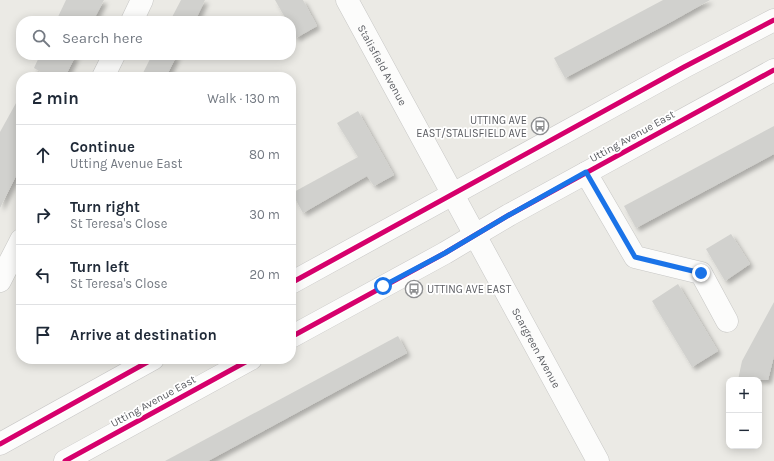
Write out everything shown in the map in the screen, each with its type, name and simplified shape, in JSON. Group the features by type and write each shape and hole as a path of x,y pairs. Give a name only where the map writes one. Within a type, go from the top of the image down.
{"street":[{"path":"134,16 142,0"},
{"name":"Stalisfield Avenue","path":"347,0 474,235"},
{"path":"296,280 684,67 774,20"},
{"path":"106,72 112,60"},
{"name":"Utting Avenue East","path":"296,334 445,253 586,172 774,70"},
{"path":"586,172 635,257 701,273 727,321"},
{"name":"Scargreen Avenue","path":"474,235 598,461"},
{"path":"0,281 16,250"},
{"path":"0,444 144,364"},
{"name":"Utting Avenue East","path":"65,461 242,364"}],"building":[{"path":"66,0 104,0 96,16 58,16"},
{"path":"181,0 205,0 197,16 173,16"},
{"path":"275,0 303,0 317,26 296,38 296,16 284,16"},
{"path":"663,0 710,0 565,78 554,58"},
{"path":"38,60 74,60 68,72 41,72 34,68"},
{"path":"150,60 174,60 168,72 144,72"},
{"path":"16,103 16,176 0,208 0,132"},
{"path":"358,111 394,175 374,186 367,176 303,213 296,200 296,191 358,157 337,123"},
{"path":"774,126 774,154 636,228 624,206"},
{"path":"731,234 750,264 725,281 706,249"},
{"path":"678,284 718,351 692,367 652,301"},
{"path":"774,302 774,356 768,380 762,380 762,377 739,377 742,361"},
{"path":"398,336 407,353 208,461 165,461"}],"cycle path":[{"path":"296,280 684,67 774,20"},
{"path":"296,334 445,253 509,215 774,70"},
{"path":"0,444 144,364"},
{"path":"65,461 242,364"}],"place":[{"name":"UTTING AVE EAST/STALISFIELD AVE","path":"540,126"},
{"name":"UTTING AVE EAST","path":"414,289"}],"route":[{"path":"383,286 445,253 586,172 635,257 701,273"}]}
